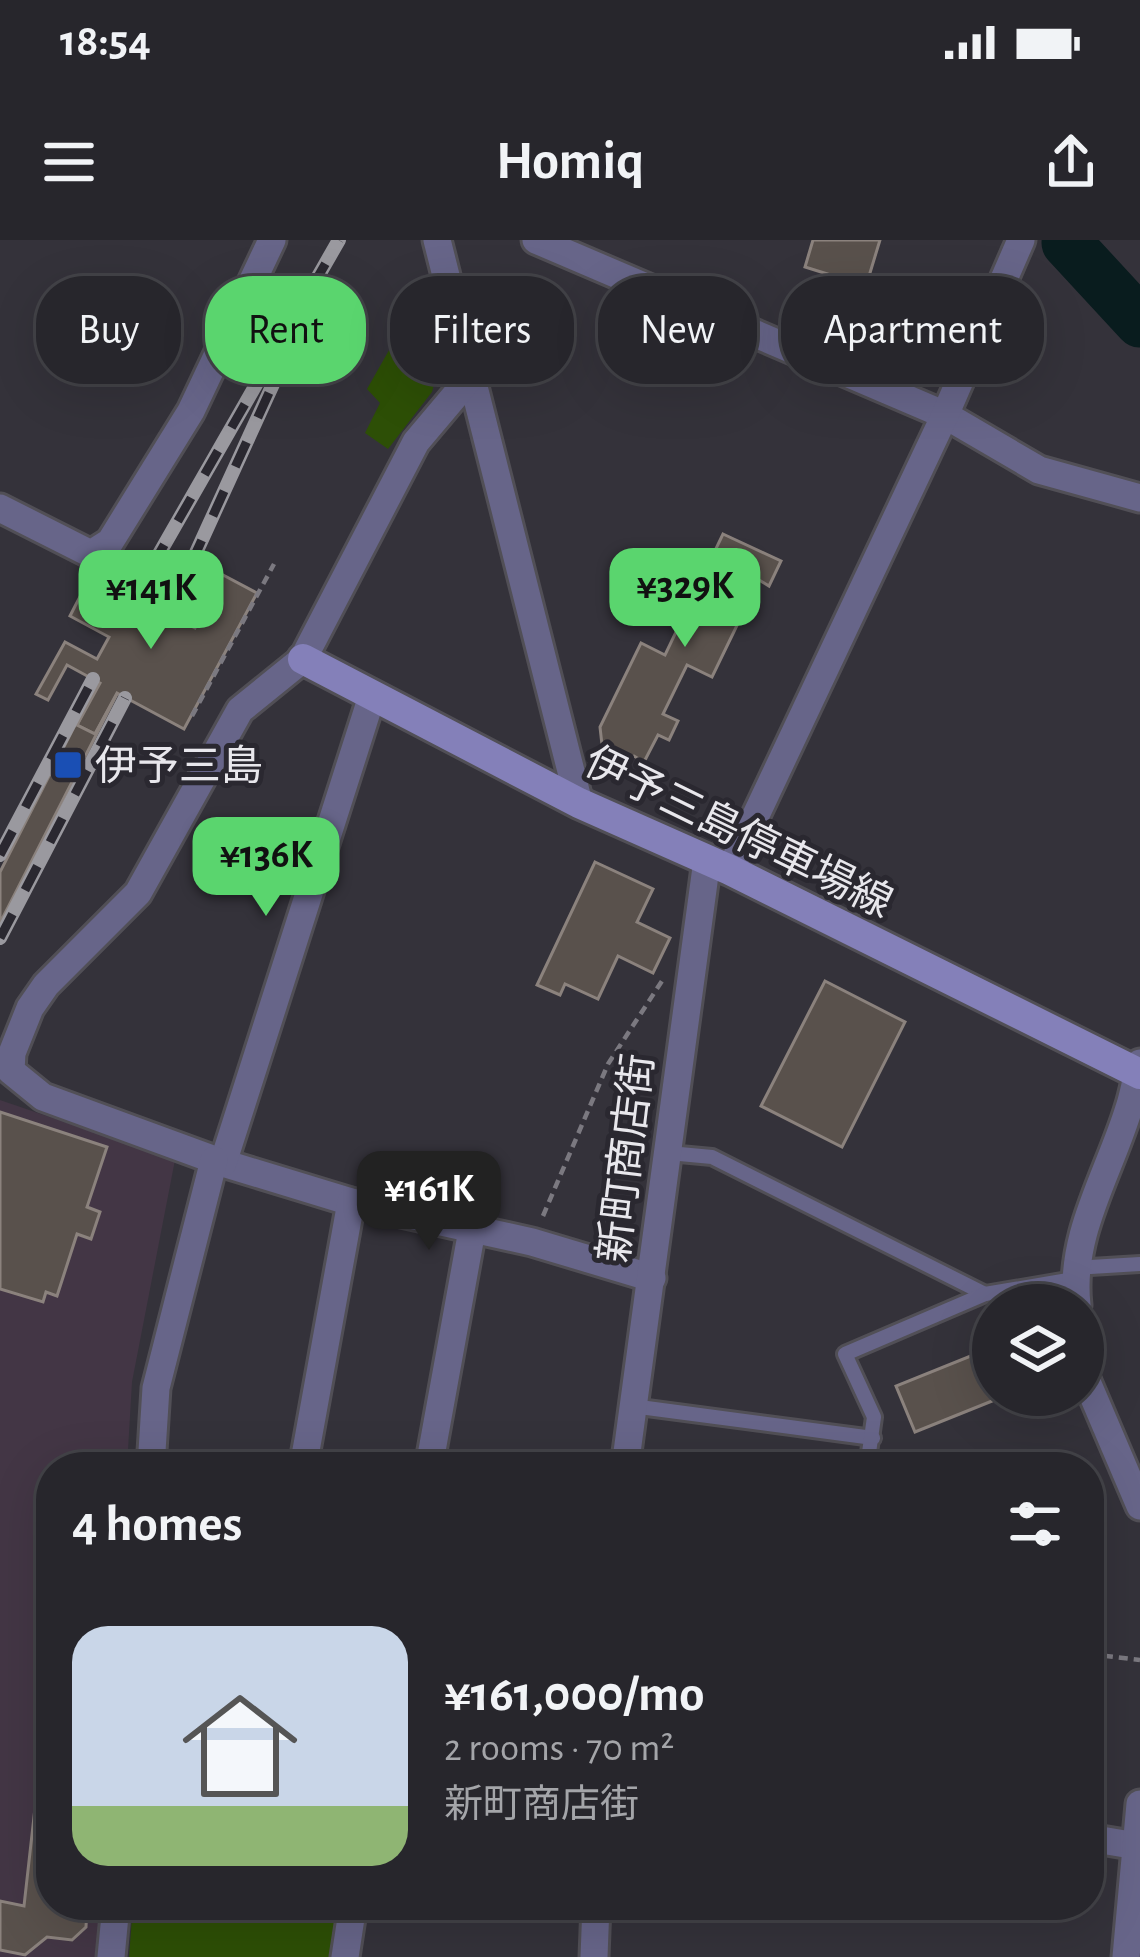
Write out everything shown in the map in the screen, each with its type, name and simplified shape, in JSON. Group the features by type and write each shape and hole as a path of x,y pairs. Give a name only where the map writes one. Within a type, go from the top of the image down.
{"main road":[{"name":"伊予三島停車場線","path":"303,659 579,803 718,865 1139,1070"}],"street":[{"path":"0,508 92,554 110,542 191,411 272,240"},
{"path":"437,240 446,276"},
{"path":"536,240 945,415 1039,470 1140,498"},
{"name":"新町商店街","path":"627,1452 694,945 718,865 945,415 1021,240"},
{"path":"465,384 416,442 303,659 240,710 138,893 46,985 30,1008 12,1053 11,1071 43,1097 219,1161 350,1202 532,1242 652,1278"},
{"path":"472,384 579,803"},
{"path":"152,1452 156,1388 219,1161 372,696"},
{"path":"1075,1284 1139,1070"},
{"path":"306,1452 350,1202"},
{"path":"432,1452 472,1230"},
{"path":"1102,1416 1140,1506"},
{"path":"1126,1957 1140,1804"},
{"path":"1104,1844 1137,1857"},
{"path":"111,1957 115,1920"},
{"path":"345,1957 351,1920"},
{"path":"594,1957 595,1920"}],"lane":[{"path":"669,1153 712,1157 972,1287"},
{"path":"1075,1284 1140,1264"},
{"path":"870,1452 874,1417 845,1354 972,1300"},
{"path":"632,1406 873,1438"}],"path":[{"path":"192,716 274,564"},
{"path":"532,1242 608,1064 669,969 694,945"},
{"path":"1104,1656 1140,1660"}],"shaded area":[{"path":"0,1100 175,1160 132,1382 128,1452 36,1452 36,1920 100,1920 98,1957 0,1957"}],"green space":[{"path":"390,348 390,384 434,384 388,449 365,433 380,403 367,389"},
{"path":"132,1920 341,1920 334,1957 129,1957"}],"building":[{"path":"813,240 880,240 869,276 834,276 805,267"},
{"path":"723,534 781,561 769,586 759,580 712,677 687,665 663,714 678,721 669,740 658,735 644,762 634,756 618,759 602,745 600,727 641,643 665,655"},
{"path":"106,557 116,562 96,600 130,618 140,599 195,628 223,575 257,593 184,729 117,693 95,734 77,725 100,683 67,665 48,700 36,694 65,642 97,659 109,637 70,616 99,560"},
{"path":"97,682 77,725 95,734 117,694 0,923 0,872"},
{"path":"595,862 653,889 637,922 670,938 653,973 618,956 598,999 565,984 560,995 537,985"},
{"path":"825,981 905,1022 842,1147 761,1106"},
{"path":"0,1112 107,1147 87,1207 100,1212 91,1239 77,1234 57,1296 46,1292 43,1302 0,1289"},
{"path":"972,1355 972,1409 915,1432 896,1386"},
{"path":"36,1799 36,1920 86,1920 86,1927 72,1940 47,1937 25,1955 0,1950 0,1901 24,1906"}],"waterway":[{"path":"1067,243 1140,322"}],"railway":[{"path":"124,615 339,240"},
{"path":"168,614 273,384"},
{"path":"0,855 93,679"},
{"path":"0,938 125,698"}],"place":[{"name":"伊予三島","path":"68,765"}]}
